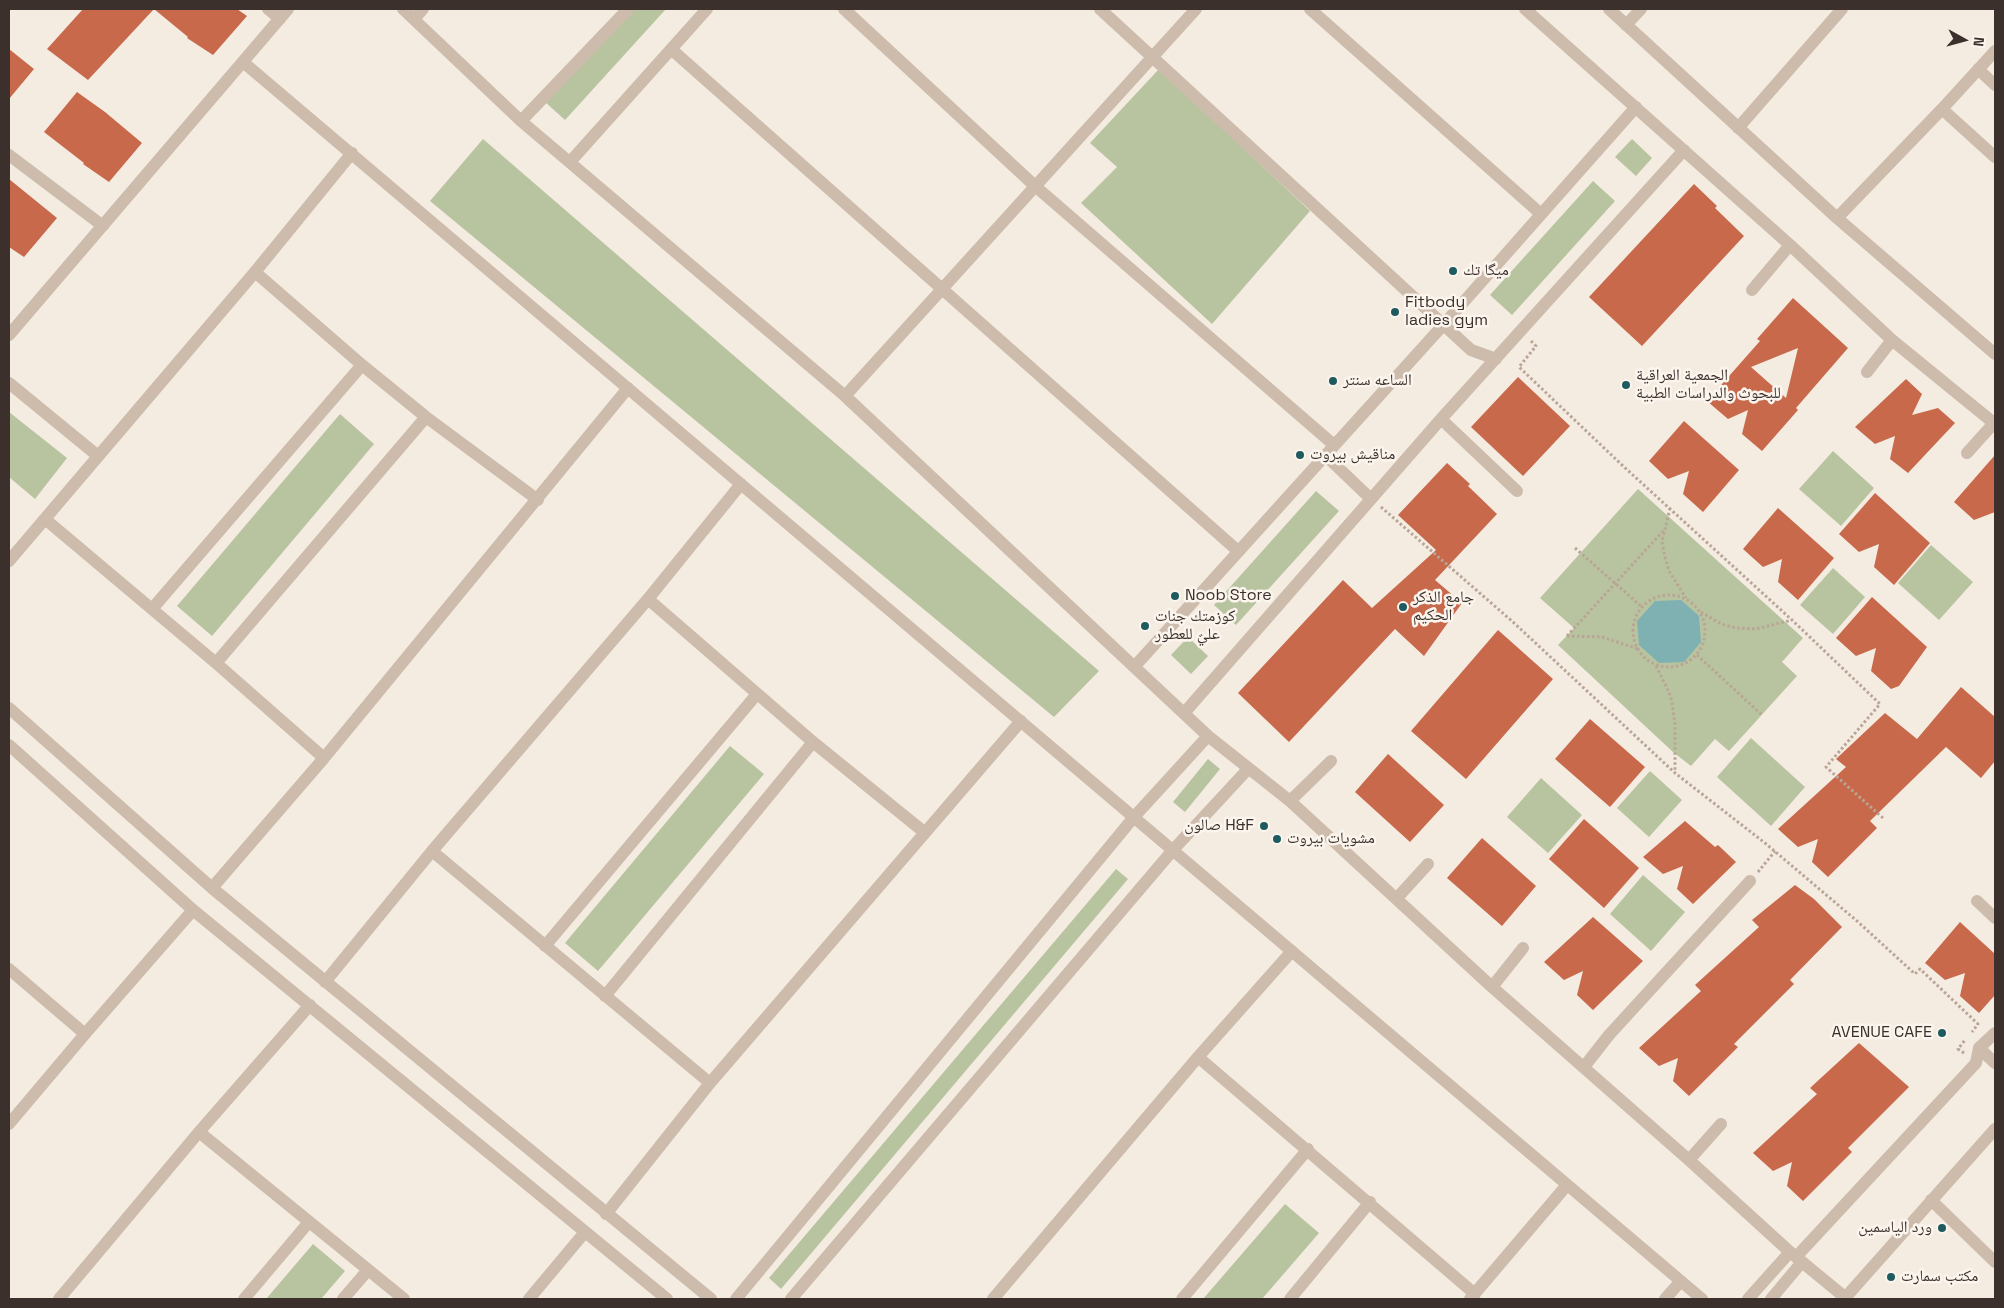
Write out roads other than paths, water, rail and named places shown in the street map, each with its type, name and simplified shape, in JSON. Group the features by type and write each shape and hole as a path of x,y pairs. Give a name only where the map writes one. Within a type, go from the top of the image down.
{"street":[{"path":"9,335 284,14 268,9"},
{"path":"403,9 522,122 845,396 1185,712 1208,736 1290,801 1492,987 1796,1257 1846,1299 1930,1200 1995,1129"},
{"path":"414,19 423,9"},
{"path":"522,122 628,9"},
{"path":"570,162 707,9"},
{"path":"844,9 1035,186 1334,446"},
{"path":"1100,9 1445,323 1472,350 1496,358"},
{"path":"845,396 1196,9"},
{"path":"1310,9 1541,214"},
{"path":"1525,9 1790,245 1892,340 1995,424 1967,453"},
{"path":"1609,9 1837,218 1995,354"},
{"path":"1626,25 1641,9"},
{"path":"1738,128 1842,9"},
{"path":"671,49 1238,551"},
{"path":"1837,218 1995,51"},
{"path":"243,62 1702,1299"},
{"path":"1978,70 1995,86"},
{"path":"1135,666 1445,323 1636,107"},
{"path":"1942,109 1995,157"},
{"path":"1185,712 1520,330 1684,150"},
{"path":"9,561 255,272 352,154"},
{"path":"9,155 103,226"},
{"path":"1752,290 1790,245"},
{"path":"255,272 362,365 426,417 538,500"},
{"path":"1867,372 1892,340"},
{"path":"152,609 362,365"},
{"path":"9,383 98,456"},
{"path":"212,888 324,758 538,500 628,388"},
{"path":"216,663 426,417"},
{"path":"1441,419 1517,491"},
{"path":"1325,455 1372,498"},
{"path":"325,982 432,851 648,599 741,484"},
{"path":"45,519 216,663 324,758"},
{"path":"648,599 812,742 924,832"},
{"path":"545,946 756,694"},
{"path":"9,708 212,888 711,1299"},
{"path":"606,1214 710,1083 1021,721"},
{"path":"736,1299 1134,817 1208,736"},
{"path":"605,996 812,742"},
{"path":"9,745 193,910 667,1299"},
{"path":"1290,801 1331,761"},
{"path":"791,1299 1173,850 1248,769"},
{"path":"432,851 710,1083"},
{"path":"1397,898 1428,864"},
{"path":"1584,1067 1609,1035 1750,881"},
{"path":"1977,901 1995,918"},
{"path":"9,1124 193,910"},
{"path":"1492,987 1523,948"},
{"path":"993,1299 1198,1057 1292,951"},
{"path":"9,969 85,1034"},
{"path":"59,1299 199,1132 310,1005"},
{"path":"1748,1299 1796,1257 1976,1064 1979,1048 1995,1033"},
{"path":"1979,1048 1995,1063"},
{"path":"1198,1057 1370,1202 1472,1296 1567,1185"},
{"path":"1689,1160 1721,1124"},
{"path":"199,1132 404,1299"},
{"path":"1182,1299 1308,1150"},
{"path":"1930,1200 1995,1262"},
{"path":"1290,1299 1370,1202"},
{"path":"244,1299 309,1222"},
{"path":"529,1299 585,1232"},
{"path":"1771,1299 1796,1257"},
{"path":"343,1299 368,1270"},
{"path":"1665,1299 1681,1281"}],"water":[{"path":"1681,600 1699,616 1701,642 1684,662 1659,663 1639,645 1637,621 1655,601"}],"place":[{"name":"ميگا تك","path":"1453,271"},
{"name":"Fitbody ladies gym","path":"1395,312"},
{"name":"الساعه سنتر","path":"1333,381"},
{"name":"الجمعية العراقية للبحوث والدراسات الطبية","path":"1626,385"},
{"name":"مناقيش بيروت","path":"1300,455"},
{"name":"Noob Store","path":"1175,596"},
{"name":"جامع الذكر الحكيم","path":"1403,607"},
{"name":"كوزمتك جنات عليٌ للعطور","path":"1145,626"},
{"name":"صالون H&F","path":"1264,826"},
{"name":"مشويات بيروت","path":"1277,839"},
{"name":"AVENUE CAFE","path":"1942,1033"},
{"name":"ورد الياسمين","path":"1942,1228"},
{"name":"مكتب سمارت","path":"1891,1277"}]}
